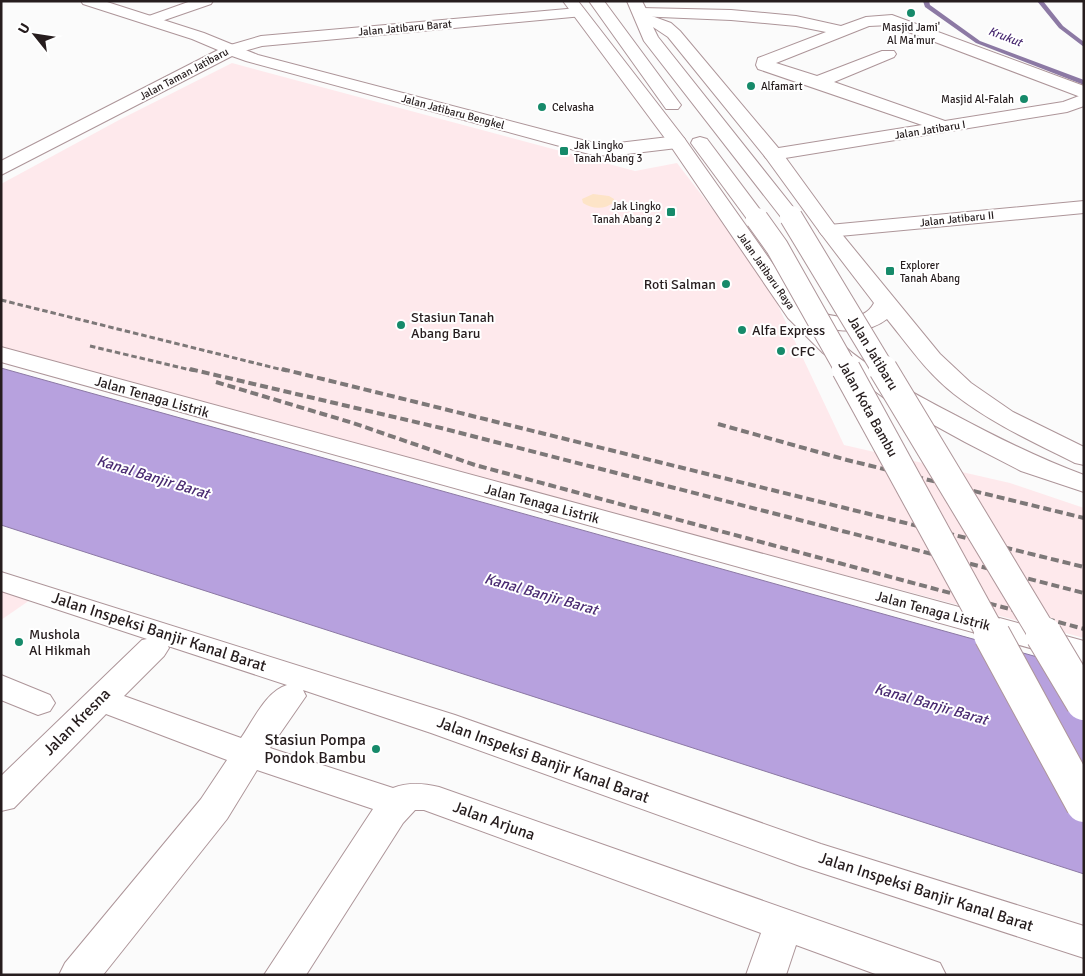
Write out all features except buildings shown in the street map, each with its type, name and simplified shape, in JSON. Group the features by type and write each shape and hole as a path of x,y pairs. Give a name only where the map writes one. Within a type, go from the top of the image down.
{"street":[{"name":"Jalan Taman Jatibaru","path":"88,1 151,20 233,49"},
{"path":"151,20 206,1"},
{"name":"Jalan Kota Bambu","path":"596,1 684,132 757,219 777,247 1084,804"},
{"name":"Jalan Jatibaru Barat","path":"233,49 261,41 574,7"},
{"name":"Jalan Jatibaru Raya","path":"574,7 684,132 796,312 830,348 892,392 1031,464 1084,484"},
{"path":"640,11 731,15 796,21 841,30"},
{"path":"640,11 665,26 674,34 773,154 829,231 931,359 962,388 1004,417 1084,457"},
{"name":"Jalan Jatibaru","path":"640,11 650,38 791,218 1084,702"},
{"path":"945,128 896,108 764,65 764,62 841,30 876,20 892,20 1084,92"},
{"name":"Jalan Taman Jatibaru","path":"1,169 233,49"},
{"name":"Jalan Jatibaru Bengkel","path":"233,49 261,60 589,148 610,150 684,132"},
{"path":"818,82 888,54"},
{"name":"Jalan Jatibaru I","path":"773,154 945,128 1075,104 1084,119"},
{"name":"Jalan Jatibaru II","path":"829,231 1084,206"},
{"path":"796,312 829,323 854,323 879,316 883,312 886,302"},
{"name":"Jalan Tenaga Listrik","path":"1,354 1084,652"},
{"name":"Jalan Inspeksi Banjir Kanal Barat","path":"1,580 443,724 813,856 1084,942"},
{"name":"Jalan Kresna","path":"1,798 99,699 153,648"},
{"path":"1,686 38,703"},
{"path":"79,975 214,809 274,715 290,696"},
{"path":"99,699 248,754 399,804 390,813 284,975"},
{"name":"Jalan Arjuna","path":"399,804 406,797 426,797 926,975"},
{"path":"766,975 784,924"}],"shaded area":[{"path":"232,63 635,171 677,163 764,276 844,445 1010,483 1084,508 1084,638 1,353 1,184 119,120"},
{"path":"593,194 609,196 614,199 614,202 598,208 583,203 582,199"},
{"path":"1,591 30,600 1,620"}],"water":[{"name":"Kanal Banjir Barat","path":"1,368 1084,670 1084,874 1,525"}],"waterway":[{"name":"Krukut","path":"926,1 927,6 978,42 1084,83"},
{"path":"1040,1 1061,27 1084,45"}],"railway":[{"path":"1,300 287,371"},
{"path":"90,346 195,371"},
{"path":"190,369 441,428 1084,593"},
{"path":"282,369 1084,567"},
{"path":"216,382 353,423 475,465 1084,629"},
{"path":"718,424 847,460 1084,518"}],"place":[{"name":"Masjid Jami' Al Ma'mur","path":"911,13"},
{"name":"Alfamart","path":"751,86"},
{"name":"Masjid Al-Falah","path":"1024,99"},
{"name":"Celvasha","path":"542,107"},
{"name":"Jak Lingko Tanah Abang 3","path":"564,151"},
{"name":"Jak Lingko Tanah Abang 2","path":"671,212"},
{"name":"Explorer Tanah Abang","path":"890,271"},
{"name":"Roti Salman","path":"726,284"},
{"name":"Stasiun Tanah Abang Baru","path":"401,325"},
{"name":"Alfa Express","path":"742,330"},
{"name":"CFC","path":"781,351"},
{"name":"Mushola Al Hikmah","path":"19,642"},
{"name":"Stasiun Pompa Pondok Bambu","path":"376,749"}]}
